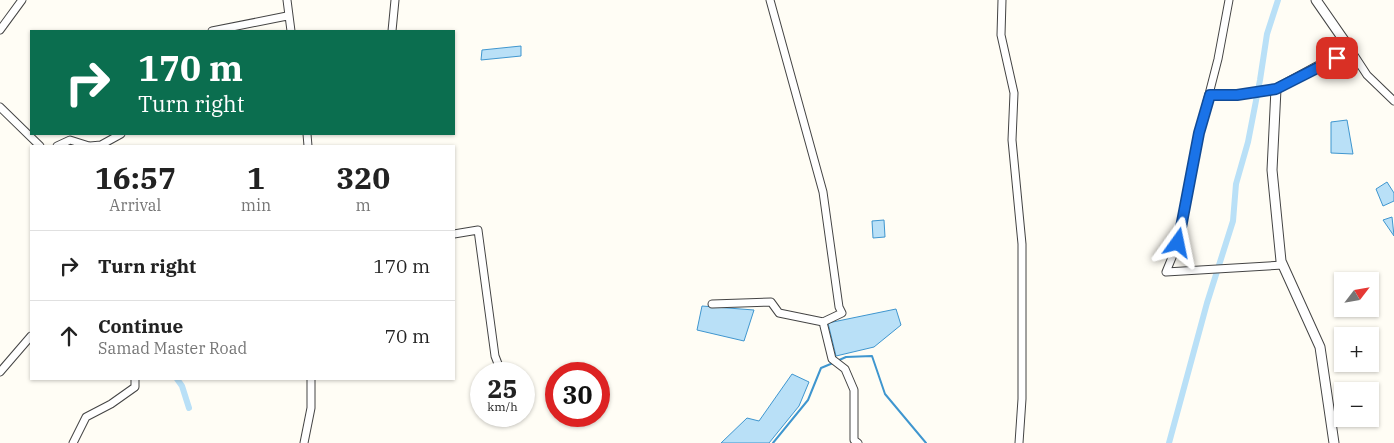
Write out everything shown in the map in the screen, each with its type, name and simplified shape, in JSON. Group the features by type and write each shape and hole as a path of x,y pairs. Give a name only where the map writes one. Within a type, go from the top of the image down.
{"street":[{"path":"0,30 22,0"},
{"path":"286,0 287,16 291,30"},
{"path":"392,30 395,0"},
{"path":"712,304 771,302 779,313 823,322 842,312 839,307 823,192 770,0"},
{"path":"1002,0 1001,35 1014,93 1012,140 1022,244 1022,399 1019,443"},
{"path":"1229,0 1210,95 1199,133 1178,243 1166,272 1283,265"},
{"path":"1316,0 1367,75 1394,101"},
{"path":"217,30 287,16"},
{"path":"1210,95 1237,95 1273,89 1337,58 1350,49"},
{"path":"1273,89 1272,170 1283,265 1320,347 1334,443"},
{"path":"0,107 39,145"},
{"path":"93,145 109,141 119,135"},
{"path":"59,145 70,140 76,140 87,145"},
{"path":"70,140 74,145"},
{"path":"455,234 478,230 494,356 497,362"},
{"path":"823,322 832,358 845,370 854,390 854,440 858,443"},
{"path":"0,372 30,337"},
{"path":"72,443 86,417 111,404 135,387 135,380"},
{"path":"304,443 311,408 310,380"}],"water":[{"path":"521,46 521,56 481,60 482,50"},
{"path":"1347,120 1353,154 1331,153 1331,122"},
{"path":"1387,182 1394,193 1394,201 1383,206 1376,189"},
{"path":"1392,217 1394,236 1383,220"},
{"path":"884,220 885,237 873,238 872,221"},
{"path":"702,306 754,310 744,341 697,330"},
{"path":"896,309 901,325 874,347 836,356 828,323"},
{"path":"792,374 809,382 799,406 769,443 721,443 747,418 759,421"}],"waterway":[{"path":"1169,443 1207,303 1233,221 1236,184 1248,142 1267,34 1278,0"},
{"path":"837,361 846,357 872,356 885,394 926,443"},
{"path":"773,443 808,400 821,368 833,363"},
{"path":"178,380 182,386 189,408"}],"route":[{"path":"1178,243 1196,158 1199,133 1210,95 1237,95 1276,89 1337,58"}]}
